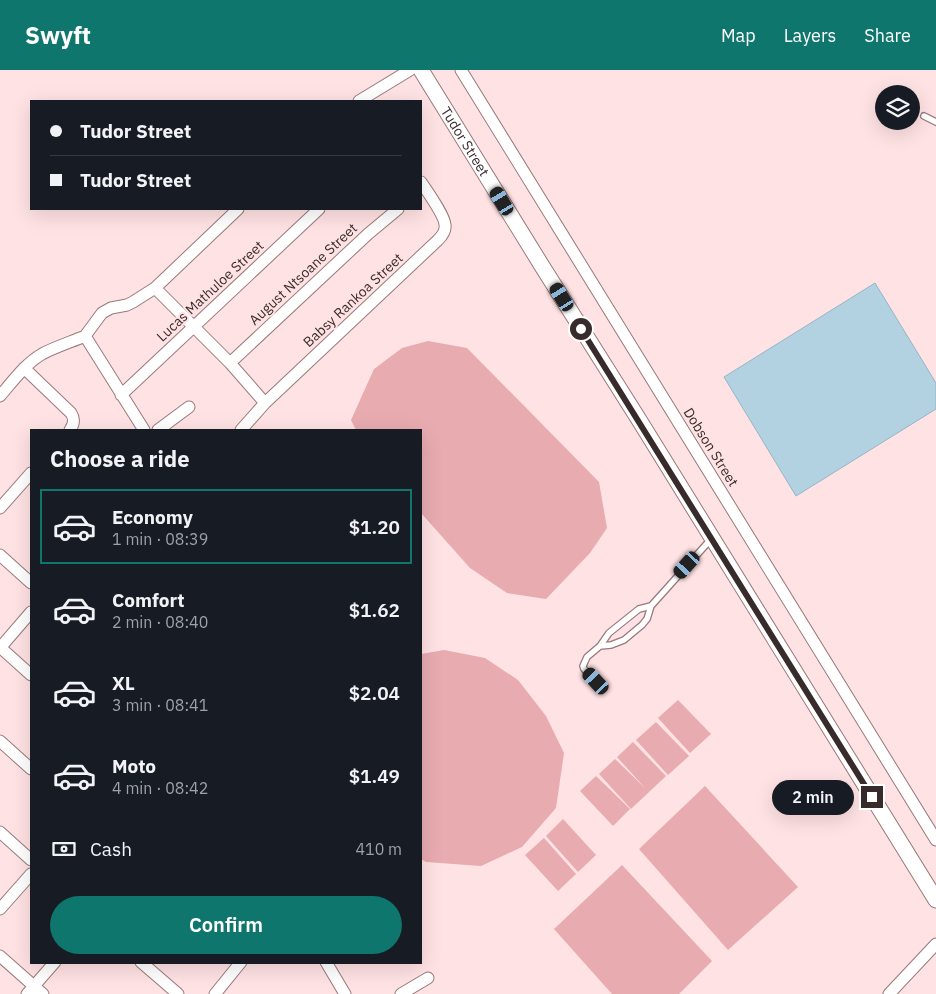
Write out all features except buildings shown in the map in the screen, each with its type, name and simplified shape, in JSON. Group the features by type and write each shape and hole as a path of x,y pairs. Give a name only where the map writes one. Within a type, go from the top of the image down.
{"street":[{"path":"367,99 410,70"},
{"name":"Tudor Street","path":"421,70 936,900"},
{"name":"Dobson Street","path":"461,70 936,840"},
{"name":"Babsy Rankoa Street","path":"242,429 265,403 443,234 446,227 444,219 422,187"},
{"path":"208,237 226,210"},
{"path":"0,396 24,368 42,354 86,336 102,313 111,308 133,302 155,288 237,210"},
{"name":"Lucas Mathuloe Street","path":"122,395 318,210"},
{"name":"August Ntsoane Street","path":"230,363 368,234 397,210"},
{"path":"155,288 230,363 265,403"},
{"path":"86,336 143,429"},
{"path":"24,368 71,413 74,423 71,429"},
{"path":"159,429 189,407"},
{"path":"0,508 30,474"},
{"path":"0,555 30,579"},
{"path":"30,613 0,648 30,674"},
{"path":"0,741 30,768"},
{"path":"0,832 30,859"},
{"path":"0,909 30,875"},
{"path":"889,994 936,944"},
{"path":"0,956 30,990 43,994"},
{"path":"30,990 53,964"},
{"path":"146,964 178,994"},
{"path":"215,994 239,964"},
{"path":"327,964 340,992"},
{"path":"400,994 428,978"}],"lane":[{"path":"924,116 936,122"},
{"path":"600,646 611,645 624,640 642,625 647,619 651,606 712,538"},
{"path":"596,681 584,669 583,666 587,657 600,646 609,633 639,609 651,606"}],"shaded area":[{"path":"428,341 467,348 599,482 607,528 590,553 546,599 507,593 470,568 422,514 422,429 356,429 351,420 374,369 402,348"},
{"path":"444,650 485,658 518,680 546,716 564,753 556,808 522,847 481,866 426,862 422,860 422,654"},
{"path":"678,700 711,734 690,753 658,718"},
{"path":"656,722 689,756 668,775 636,740"},
{"path":"633,742 666,776 631,809 599,774 615,759 645,788 617,757"},
{"path":"596,776 630,809 613,826 580,791"},
{"path":"705,786 798,887 728,950 639,849"},
{"path":"563,819 596,855 578,872 546,836"},
{"path":"544,838 576,874 558,891 525,855"},
{"path":"622,865 712,961 679,994 612,994 554,929"}],"route":[{"path":"581,329 872,797"}]}
